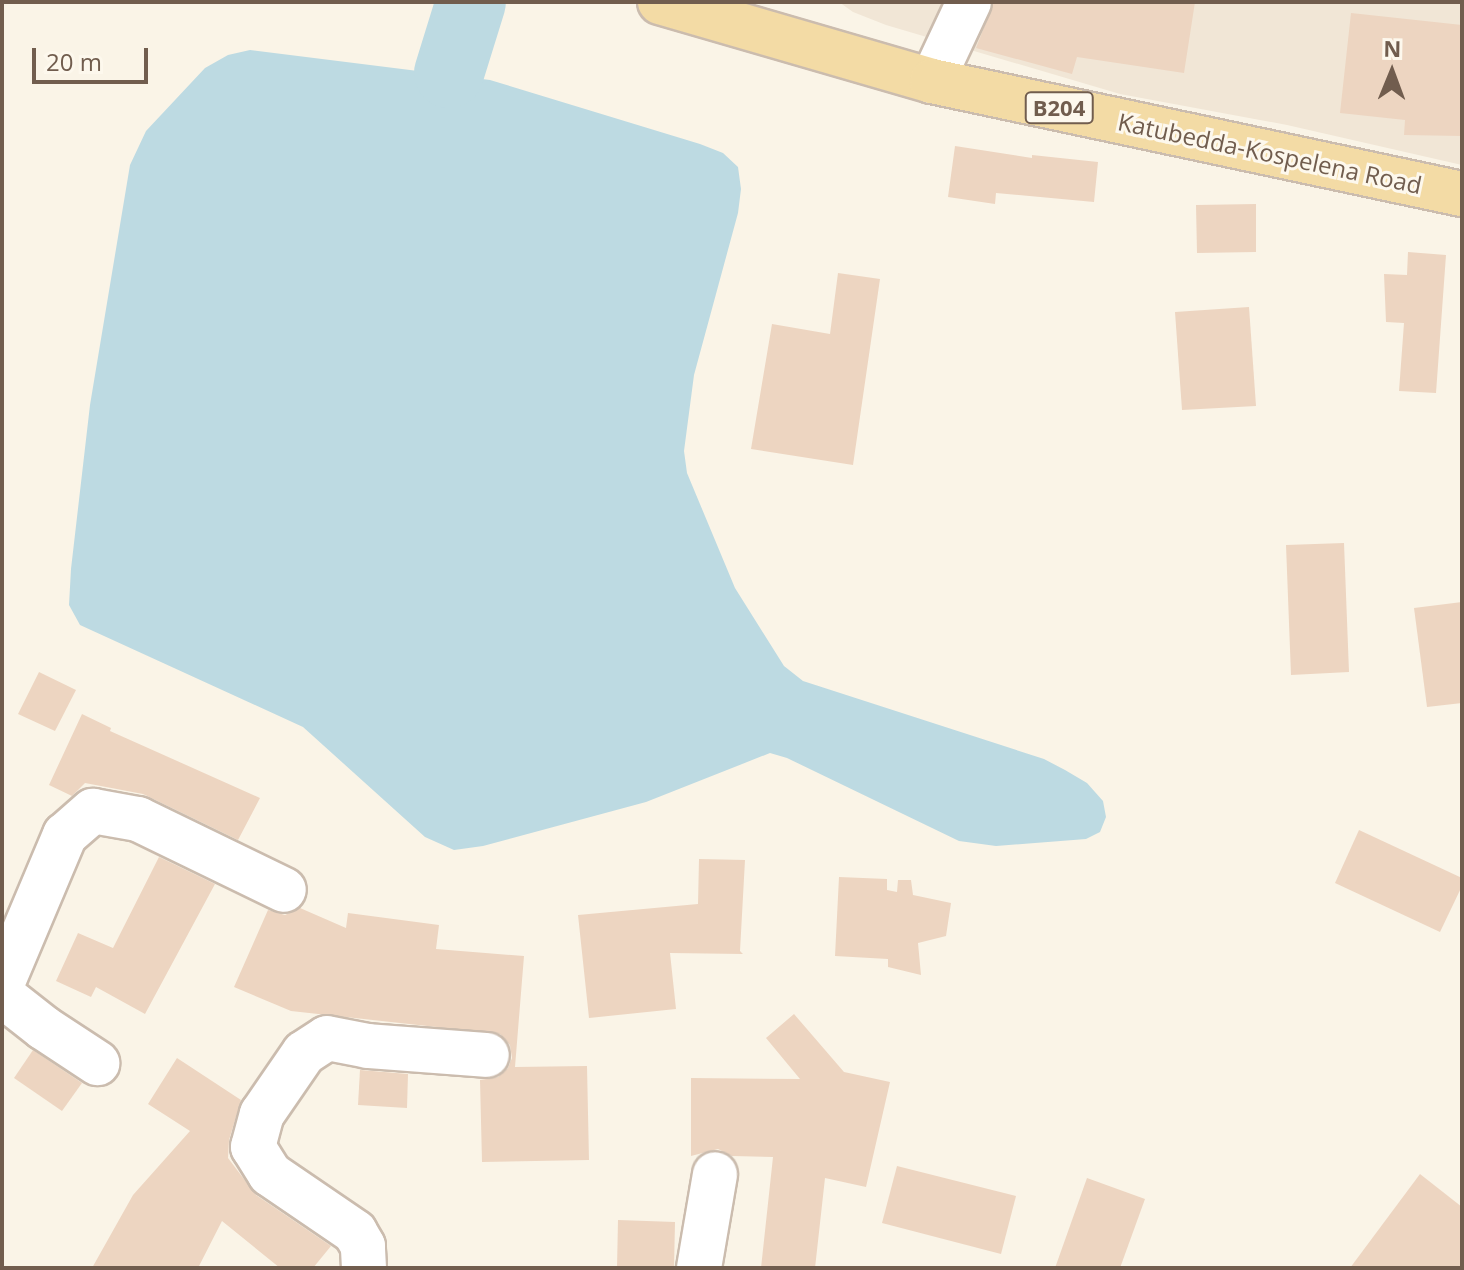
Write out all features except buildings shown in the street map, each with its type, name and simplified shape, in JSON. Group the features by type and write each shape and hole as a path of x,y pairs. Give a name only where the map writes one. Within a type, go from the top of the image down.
{"main road":[{"name":"Katubedda-Kospelena Road","path":"660,2 932,81 1462,194"}],"street":[{"path":"932,81 969,2"},
{"path":"2,984 65,835 93,811 138,819 284,890"},
{"path":"2,995 97,1063"},
{"path":"364,1268 363,1246 355,1232 270,1174 253,1147 262,1114 304,1053 327,1038 368,1046 487,1055"},
{"path":"699,1268 715,1174"}],"shaded area":[{"path":"839,2 1462,2 1462,165 1287,125 1120,94 886,25 853,12"}],"water":[{"path":"250,50 490,80 723,153 738,167 741,189 738,213 694,375 684,451 687,473 735,588 784,666 803,681 1044,759 1087,783 1103,801 1106,817 1100,832 1086,839 996,846 959,841 787,758 770,753 646,802 483,846 454,850 425,837 303,727 80,625 69,605 71,569 90,405 130,165 146,131 205,68 228,55"}],"waterway":[{"path":"449,73 471,2"}]}
